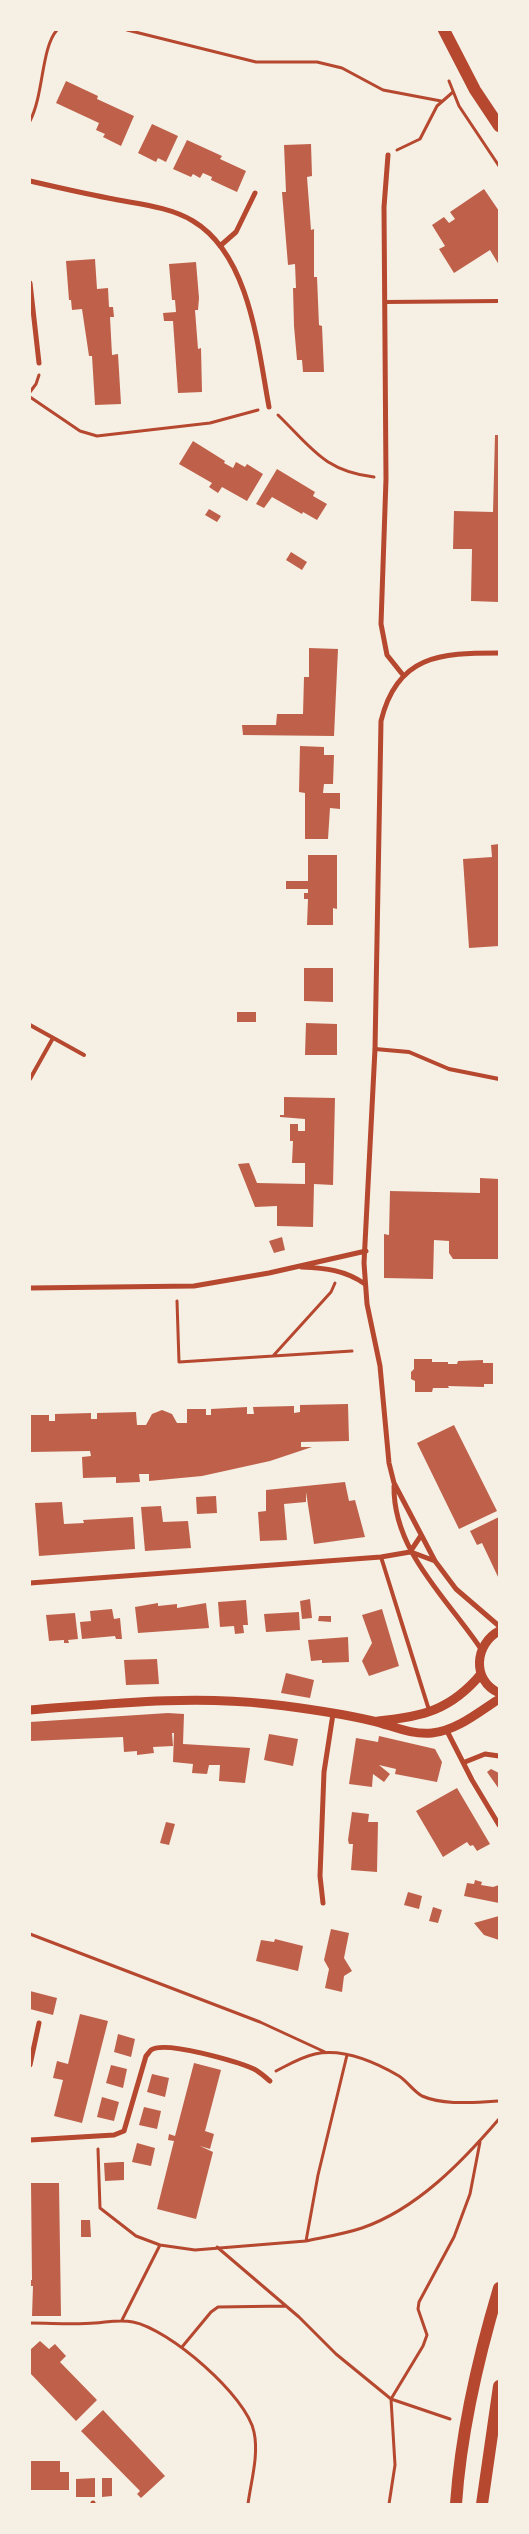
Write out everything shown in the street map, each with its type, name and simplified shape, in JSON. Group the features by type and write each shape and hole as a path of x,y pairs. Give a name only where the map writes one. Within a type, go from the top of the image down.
{"main road":[{"path":"444,30 454,52 499,126"},
{"path":"456,2504 468,2410 481,2352 499,2288"},
{"path":"482,2504 490,2437 499,2386"}],"street":[{"path":"388,155 384,190 386,479 382,635 387,655 403,675"},
{"path":"30,181 159,208 179,214 198,225 220,246 234,268 245,295 253,321 269,407"},
{"path":"220,246 236,232 256,193"},
{"path":"30,283 39,363"},
{"path":"481,1649 410,1552 396,1518 394,1483 386,1439 380,1366 364,1284 375,1049 380,734 386,702 403,675 421,664 447,655 499,653"},
{"path":"30,1288 194,1286 296,1267 366,1251"},
{"path":"296,1267 331,1269 353,1276 364,1284"},
{"path":"394,1483 420,1537 434,1561 456,1589 499,1626"},
{"path":"410,1552 420,1537"},
{"path":"30,1583 381,1557 410,1552 434,1561"},
{"path":"499,1631 487,1640 481,1649 479,1665 486,1684 499,1693"},
{"path":"375,1722 430,1712 453,1702 481,1674"},
{"path":"30,1710 123,1702 192,1700 268,1704 375,1722 414,1732 430,1733 446,1729 468,1719 499,1699"},
{"path":"323,1903 320,1876 324,1772 333,1714"},
{"path":"446,1729 465,1762 472,1780 499,1825"},
{"path":"465,1762 485,1754 499,1756"},
{"path":"30,2065 39,2023"},
{"path":"30,2140 114,2135 124,2131 146,2056 151,2050 178,2048 247,2066 270,2081"}],"lane":[{"path":"385,302 499,301"},
{"path":"30,1025 84,1055"},
{"path":"30,1079 53,1038"},
{"path":"375,1049 409,1052 449,1069 499,1079"},
{"path":"381,1557 430,1712"}],"path":[{"path":"30,121 41,94 47,51 57,30"},
{"path":"127,30 256,62 318,62 342,68 383,90 441,101"},
{"path":"447,76 470,124 499,166"},
{"path":"388,155 420,138 441,101 454,92"},
{"path":"30,392 36,384 39,363"},
{"path":"30,397 80,431 97,436 210,423 269,407 326,463 357,475 386,479"},
{"path":"273,1356 331,1292"},
{"path":"177,1300 179,1362 352,1351"},
{"path":"30,1934 260,2022 325,2052 347,2055 385,2068 402,2078 414,2091 431,2098 452,2102 499,2101"},
{"path":"265,2076 313,2054 325,2052"},
{"path":"306,2241 318,2175 347,2055"},
{"path":"98,2136 100,2208 136,2236 160,2245 195,2250 306,2241 363,2228 402,2208 432,2186 480,2142 499,2119"},
{"path":"389,2504 395,2465 392,2399 423,2346 427,2335 418,2309 419,2302 454,2237 470,2194 480,2142"},
{"path":"122,2320 160,2245"},
{"path":"217,2247 286,2306 336,2354 392,2399 446,2418"},
{"path":"182,2346 211,2312 218,2307 286,2306"},
{"path":"30,2323 94,2323 122,2320 148,2327 182,2346 227,2390 251,2421 256,2442 256,2456 248,2504"}],"building":[{"path":"66,81 98,96 97,99 134,116 121,146 103,137 105,134 96,130 99,123 56,103"},
{"path":"152,124 178,136 166,162 158,158 156,162 138,153"},
{"path":"187,140 222,156 220,159 246,171 237,192 211,180 212,177 203,173 200,178 193,174 191,177 173,169"},
{"path":"311,144 312,176 307,177 311,230 314,229 314,277 317,277 319,325 322,326 324,372 303,372 302,360 297,360 293,288 296,288 295,264 288,265 282,192 286,192 284,145"},
{"path":"484,189 499,211 499,265 490,250 454,273 439,249 445,246 432,225 444,217 449,223 455,219 450,212"},
{"path":"95,259 97,289 108,288 109,307 113,307 114,317 110,317 112,355 118,354 121,404 95,405 92,356 89,356 82,309 72,310 71,300 69,300 66,261"},
{"path":"196,262 199,298 198,310 195,310 198,349 201,348 202,392 178,393 173,321 164,321 163,313 176,312 175,300 172,300 169,264"},
{"path":"495,435 499,435 499,602 471,601 472,549 453,549 454,511 493,512"},
{"path":"193,441 233,468 236,462 245,467 247,464 263,474 247,501 222,487 218,493 209,487 212,483 179,464"},
{"path":"277,469 315,492 313,496 327,504 317,520 272,497 264,508 256,504"},
{"path":"209,509 221,516 217,522 205,515"},
{"path":"291,552 307,562 302,570 286,560"},
{"path":"309,648 338,649 334,736 243,735 242,725 276,725 277,714 303,714 304,677 309,677"},
{"path":"300,746 324,747 324,755 334,755 333,784 324,784 323,793 340,793 340,809 330,808 328,839 305,839 305,793 299,792"},
{"path":"499,844 499,946 469,948 463,859 492,857 491,845"},
{"path":"308,855 337,855 337,909 333,908 333,925 307,925 308,899 304,899 304,893 308,893 308,889 286,889 286,881 308,881"},
{"path":"304,968 333,968 333,1002 304,1001"},
{"path":"237,1012 256,1012 256,1022 237,1022"},
{"path":"306,1023 337,1024 337,1055 305,1055"},
{"path":"284,1097 335,1098 333,1185 314,1184 313,1227 277,1226 277,1206 255,1207 238,1164 249,1163 257,1183 305,1184 305,1163 292,1163 293,1141 290,1141 290,1124 298,1124 298,1131 305,1131 305,1119 280,1117 280,1115 284,1115"},
{"path":"480,1178 499,1179 499,1259 453,1259 449,1253 449,1241 434,1240 433,1279 384,1278 384,1234 389,1235 390,1191 480,1193"},
{"path":"282,1237 285,1250 274,1253 269,1241"},
{"path":"414,1359 432,1359 432,1362 448,1362 448,1364 457,1364 458,1361 483,1360 483,1363 493,1363 493,1384 484,1384 484,1387 448,1386 449,1388 433,1388 432,1392 415,1392 415,1381 411,1379"},
{"path":"348,1404 349,1441 301,1442 301,1447 312,1447 270,1461 202,1476 149,1481 149,1474 139,1474 140,1482 116,1483 116,1477 83,1478 82,1457 91,1456 90,1451 30,1452 30,1415 49,1415 49,1421 55,1421 55,1414 91,1413 91,1419 97,1419 97,1413 136,1412 137,1425 146,1425 152,1414 162,1410 172,1414 177,1423 187,1423 187,1409 206,1409 206,1415 211,1415 211,1409 247,1407 247,1414 254,1414 253,1407 294,1406 294,1413 300,1412 300,1405"},
{"path":"454,1425 497,1511 459,1529 417,1443"},
{"path":"345,1482 349,1501 355,1500 365,1537 314,1544 306,1492 306,1502 284,1504 287,1540 260,1541 258,1512 266,1511 266,1490"},
{"path":"216,1496 217,1513 197,1514 196,1497"},
{"path":"62,1502 64,1524 84,1523 83,1520 133,1517 135,1549 39,1556 35,1503"},
{"path":"161,1506 163,1522 188,1521 191,1548 145,1551 141,1507"},
{"path":"499,1517 499,1579 482,1543 477,1545 470,1531"},
{"path":"310,1599 312,1618 302,1619 300,1601"},
{"path":"246,1600 248,1625 243,1625 244,1633 235,1634 234,1626 220,1627 218,1602"},
{"path":"158,1603 158,1606 177,1604 177,1608 206,1603 209,1628 138,1633 135,1607"},
{"path":"112,1609 114,1619 120,1618 122,1639 116,1639 115,1636 82,1639 80,1622 91,1621 90,1611"},
{"path":"382,1609 399,1666 369,1676 362,1661 372,1643 362,1615"},
{"path":"299,1612 300,1630 266,1632 264,1614"},
{"path":"75,1613 78,1639 68,1640 69,1643 64,1643 64,1640 49,1641 46,1615"},
{"path":"319,1616 331,1616 331,1622 318,1621"},
{"path":"348,1637 349,1662 322,1663 322,1660 311,1661 308,1640"},
{"path":"157,1659 159,1684 126,1685 124,1660"},
{"path":"286,1673 314,1680 310,1698 281,1693"},
{"path":"168,1713 184,1714 183,1744 250,1748 245,1783 219,1781 220,1765 209,1765 207,1774 192,1773 193,1764 173,1762 174,1733 172,1733 173,1746 153,1747 154,1753 137,1755 137,1751 124,1752 123,1737 30,1741 30,1722"},
{"path":"269,1734 298,1739 293,1766 264,1760"},
{"path":"379,1736 435,1749 442,1762 437,1782 395,1774 396,1769 379,1765 390,1774 384,1782 373,1774 372,1787 349,1784 356,1738 378,1742"},
{"path":"491,1769 499,1773 499,1789 487,1772"},
{"path":"457,1788 490,1844 477,1851 473,1845 470,1846 467,1842 443,1857 416,1811"},
{"path":"352,1812 369,1814 368,1822 378,1822 377,1872 351,1870 353,1844 349,1844 348,1840"},
{"path":"166,1822 175,1824 169,1845 160,1843"},
{"path":"475,1880 482,1882 481,1885 493,1887 499,1885 499,1903 464,1896 467,1883 474,1884"},
{"path":"408,1892 422,1896 419,1909 404,1905"},
{"path":"433,1907 442,1910 438,1923 429,1921"},
{"path":"499,1916 499,1940 484,1935 474,1923"},
{"path":"331,1929 349,1933 344,1958 352,1971 344,1976 342,1992 325,1988 329,1969 324,1960"},
{"path":"275,1939 303,1946 298,1971 256,1961 261,1940 274,1942"},
{"path":"30,1991 57,1998 53,2015 30,2009"},
{"path":"80,2014 108,2021 82,2123 54,2116 63,2080 53,2078 57,2061 68,2064"},
{"path":"118,2034 135,2039 131,2057 114,2052"},
{"path":"194,2063 221,2070 205,2131 214,2134 210,2149 200,2146 213,2152 196,2219 157,2209 174,2141 168,2140 169,2134 175,2136"},
{"path":"111,2065 127,2069 123,2088 106,2083"},
{"path":"152,2074 169,2078 165,2097 147,2092"},
{"path":"102,2097 119,2102 114,2121 97,2117"},
{"path":"144,2107 161,2111 157,2129 139,2125"},
{"path":"137,2143 155,2148 151,2166 132,2162"},
{"path":"124,2162 124,2180 105,2181 104,2163"},
{"path":"31,2183 59,2183 61,2316 32,2316 33,2286 30,2286 30,2280 32,2280"},
{"path":"81,2220 90,2220 91,2237 81,2237"},
{"path":"40,2341 49,2349 55,2344 66,2356 60,2362 97,2400 76,2421 30,2373 30,2350"},
{"path":"103,2410 165,2476 141,2498 137,2494 140,2491 81,2431"},
{"path":"30,2461 60,2461 60,2472 69,2472 69,2490 30,2490"},
{"path":"95,2478 95,2497 76,2497 76,2479"},
{"path":"102,2478 112,2478 112,2496 102,2497"}]}
